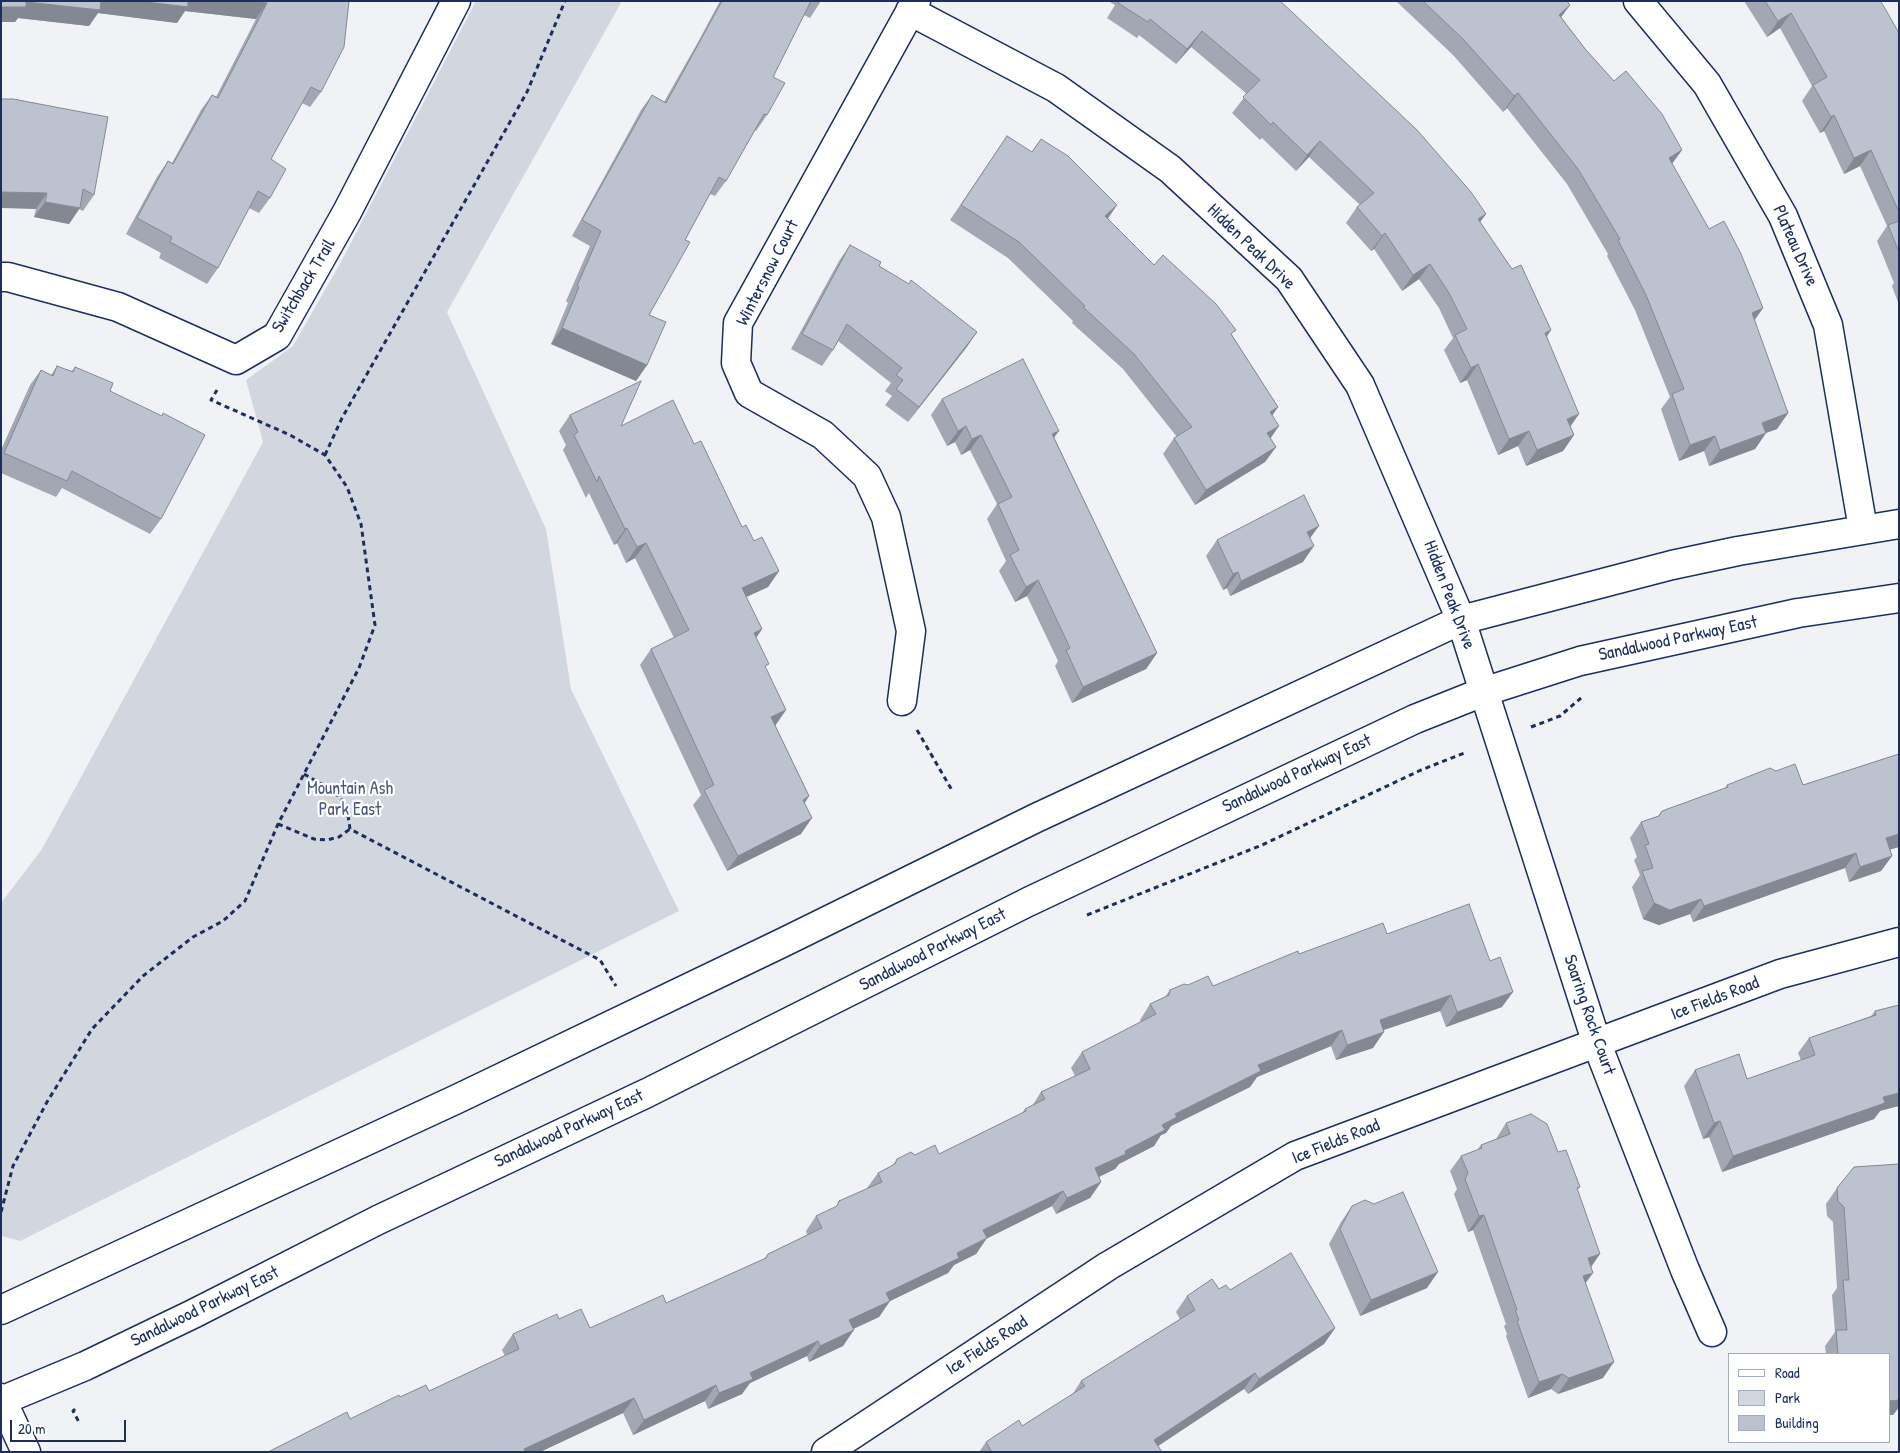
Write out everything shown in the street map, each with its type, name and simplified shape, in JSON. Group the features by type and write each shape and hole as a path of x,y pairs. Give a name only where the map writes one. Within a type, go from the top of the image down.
{"street":[{"name":"Switchback Trail","path":"236,360 278,336 347,212 456,1"},
{"name":"Plateau Drive","path":"1638,1 1708,84 1784,216 1828,325 1863,529"},
{"name":"Hidden Peak Drive","path":"913,6 1056,88 1170,169 1289,279 1360,385 1461,620 1483,692"},
{"name":"Wintersnow Court","path":"902,701 911,631 886,518 867,476 823,435 749,392 736,363 738,323 913,6"},
{"path":"1,277 8,277 118,307 236,360"},
{"path":"1,1310 634,1014 1045,814 1461,620 1672,565 1899,524"},
{"name":"Sandalwood Parkway East","path":"2,1400 85,1366 386,1216 646,1093 1098,868 1415,719 1483,692 1580,661 1658,642 1798,613 1899,598"},
{"name":"Soaring Rock Court","path":"1483,692 1597,1044 1684,1270 1712,1332"},
{"name":"Ice Fields Road","path":"826,1452 1108,1266 1295,1156 1780,974 1899,942"},
{"path":"2,1400 26,1452"}],"path":[{"path":"325,455 342,418 527,92 565,1"},
{"path":"1,1212 13,1166 47,1102 92,1029 143,976 192,937 223,921 245,901 278,824 359,668 375,625 361,524 347,487 325,455 290,435 211,400 236,360"},
{"path":"902,701 934,762 953,792"},
{"path":"304,774 332,790 343,801 348,814 350,829"},
{"path":"278,824 314,839 327,840 339,836 350,829"},
{"path":"350,829 600,960 634,1014"}],"green space":[{"name":"Mountain Ash Park East","path":"476,1 622,1 447,312 546,529 571,689 679,911 20,1241 1,1236 1,903 42,849 263,442 246,380 293,346 341,262"}],"building":[{"path":"1,1 101,1 100,10 26,2 26,7 1,7"},
{"path":"138,1 188,1 188,7"},
{"path":"248,1 349,1 344,47 321,92 311,87 271,159 286,169 270,198 258,191 218,268 170,242 172,237 137,218 168,161 173,164 212,95 218,98 267,3"},
{"path":"722,1 811,1 773,77 785,83 767,115 764,114 726,181 719,177 685,240 690,242 649,315 666,322 647,365 562,328 579,287 577,286 601,231 582,220 652,95 666,103"},
{"path":"1119,1 1280,1 1417,130 1471,192 1486,214 1478,219 1512,269 1521,265 1551,330 1545,333 1579,414 1567,419 1574,435 1537,450 1529,431 1509,439 1478,364 1471,368 1455,335 1467,329 1449,293 1430,264 1413,275 1385,233 1382,236 1357,207 1374,193 1320,141 1307,155 1273,122 1271,125 1243,97 1260,80 1202,31 1187,49 1150,19 1148,22 1118,3"},
{"path":"1423,1 1567,1 1570,5 1559,15 1586,50 1614,81 1626,71 1662,114 1682,150 1669,158 1709,229 1724,221 1741,254 1763,308 1752,313 1788,413 1762,423 1766,433 1720,450 1715,436 1690,445 1672,394 1684,389 1646,295 1618,240 1620,239 1578,169 1518,93 1514,96 1464,40"},
{"path":"1765,1 1880,1 1883,5 1899,33 1899,212 1871,150 1854,158 1834,115 1831,117 1813,85 1827,77 1791,13 1778,21"},
{"path":"1,99 13,99 108,117 94,195 83,189 80,208 45,202 47,193 1,192"},
{"path":"1007,136 1032,152 1041,139 1068,156 1117,205 1105,216 1154,265 1163,255 1216,304 1236,330 1231,334 1278,407 1270,412 1279,426 1267,433 1276,447 1206,490 1174,438 1192,427 1134,354 1083,307 1085,306 1019,242 961,205"},
{"path":"1899,221 1899,252 1888,225"},
{"path":"850,245 881,262 879,266 909,284 911,280 977,332 919,407 896,389 903,380 896,375 902,368 847,324 833,350 802,334"},
{"path":"1023,359 1059,431 1052,434 1157,653 1083,687 1066,650 1070,648 1038,580 1026,587 1010,555 1019,550 998,504 1012,497 981,435 972,439 966,426 958,431 942,399"},
{"path":"57,366 73,372 75,367 113,383 110,391 162,416 163,413 205,435 161,519 72,471 67,481 4,453 41,370 53,376"},
{"path":"641,381 621,426 673,400 694,444 701,441 742,527 746,525 754,541 762,537 779,571 742,588 762,629 754,633 769,664 765,666 786,710 771,717 809,796 803,800 812,818 738,856 704,790 714,785 651,649 689,630 646,543 637,547 627,528 625,529 599,476 597,482 574,435 578,432 570,415"},
{"path":"1304,495 1319,526 1307,532 1314,546 1241,581 1238,572 1233,574 1217,540"},
{"path":"1899,754 1899,834 1886,838 1892,856 1860,867 1856,853 1704,906 1701,899 1670,910 1654,903 1642,871 1653,868 1645,845 1649,844 1641,822 1659,816 1662,811 1728,787 1727,785 1770,768 1776,771 1795,764 1803,785"},
{"path":"1469,904 1490,961 1500,957 1513,992 1457,1012 1451,995 1380,1020 1384,1032 1347,1045 1342,1030 1258,1065 1261,1071 1175,1114 1177,1117 1162,1125 1165,1130 1125,1151 1126,1154 1095,1168 1101,1182 1067,1198 1063,1191 983,1230 987,1238 957,1253 959,1258 886,1293 890,1301 849,1320 854,1330 820,1346 818,1341 750,1373 753,1379 719,1393 716,1385 644,1420 634,1398 524,1449 525,1452 268,1452 347,1412 350,1419 399,1395 400,1397 426,1385 429,1391 519,1349 513,1334 557,1314 559,1319 581,1309 590,1328 663,1295 666,1303 766,1258 768,1254 822,1228 816,1216 837,1206 839,1201 882,1182 878,1173 895,1164 897,1159 911,1152 915,1155 935,1145 939,1154 1026,1111 1025,1109 1045,1099 1041,1092 1090,1069 1082,1052 1156,1014 1150,1004 1169,995 1170,990 1184,984 1188,985 1208,976 1213,986 1298,951 1299,954 1383,923 1387,934"},
{"path":"1899,1005 1899,1093 1883,1097 1885,1103 1733,1156 1720,1121 1714,1123 1695,1070 1739,1054 1747,1079 1815,1055 1809,1038 1876,1015 1875,1011"},
{"path":"1531,1114 1547,1124 1558,1152 1566,1150 1580,1187 1577,1188 1600,1254 1588,1258 1593,1273 1583,1276 1614,1362 1569,1378 1562,1374 1539,1382 1517,1321 1519,1320 1515,1310 1517,1310 1484,1215 1479,1216 1465,1179 1468,1173 1461,1156 1482,1148 1481,1145 1510,1134 1506,1123"},
{"path":"1899,1164 1899,1400 1890,1401 1890,1353 1838,1353 1836,1330 1847,1330 1843,1280 1849,1280 1844,1207 1838,1201 1837,1188 1854,1167"},
{"path":"1403,1192 1438,1272 1371,1300 1340,1229 1352,1206 1365,1200 1374,1204"},
{"path":"1291,1253 1335,1328 1259,1379 1255,1373 1154,1440 1162,1452 992,1452 986,1442 1019,1420 1022,1426 1085,1386 1081,1381 1195,1310 1187,1296 1212,1279 1219,1289 1226,1285 1230,1290"}]}
